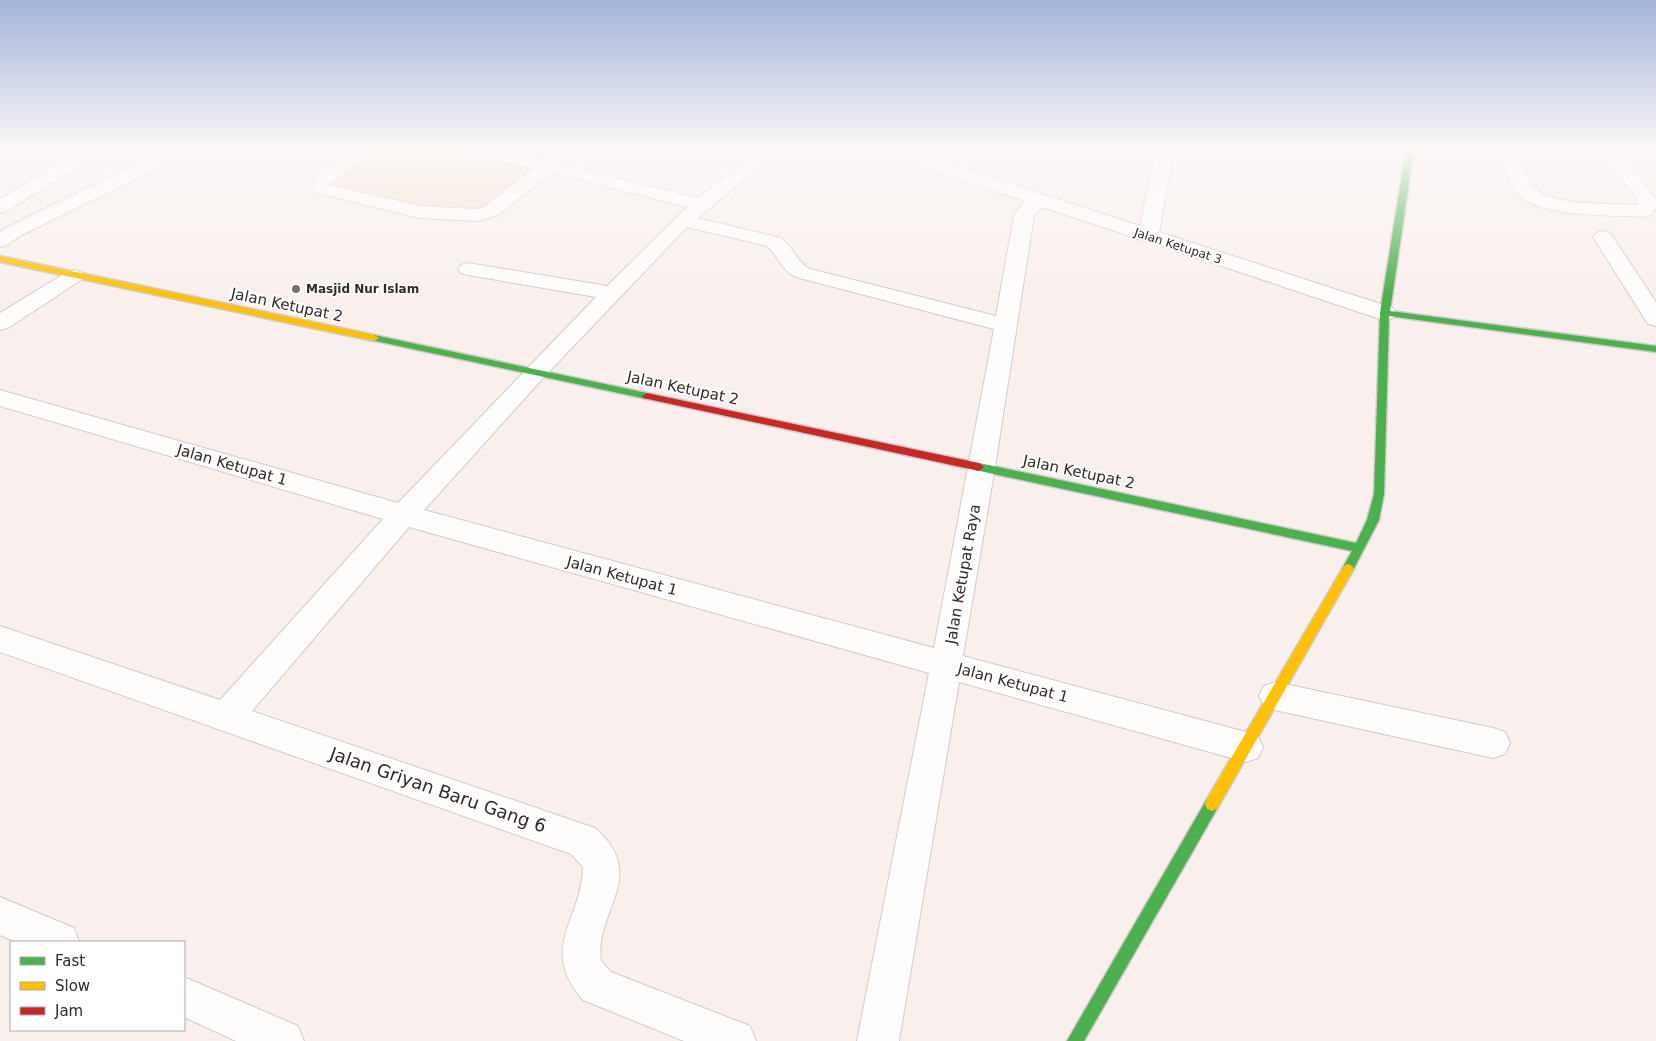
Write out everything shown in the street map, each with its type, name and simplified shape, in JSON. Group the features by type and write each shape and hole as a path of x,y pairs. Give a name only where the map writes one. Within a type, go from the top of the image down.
{"street":[{"path":"0,207 15,198"},
{"path":"4,235 81,198"},
{"path":"359,198 420,212 477,216 491,211 508,198"},
{"path":"673,198 702,205"},
{"path":"227,716 403,515 536,372 684,220 711,198"},
{"name":"Jalan Ketupat 3","path":"1031,198 1385,313"},
{"path":"1148,237 1155,198"},
{"path":"1074,1041 1246,747 1360,548 1373,520 1379,494 1385,313 1403,198"},
{"path":"1533,198 1544,202 1594,208 1644,210 1648,206 1645,198"},
{"name":"Jalan Ketupat Raya","path":"878,1041 982,467 1024,216 1038,200"},
{"path":"684,220 774,242 784,250 791,266 803,273 1006,324"},
{"path":"1603,236 1656,319"},
{"name":"Jalan Ketupat 2","path":"0,258 74,276 536,372 1360,548"},
{"path":"468,269 613,293"},
{"path":"0,323 74,276"},
{"path":"1385,313 1656,349"},
{"name":"Jalan Ketupat 1","path":"0,398 403,515 1246,747"},
{"name":"Jalan Griyan Baru Gang 6","path":"0,639 582,840 594,852 602,866 600,886 582,943 579,960 586,977 597,986 735,1041"},
{"path":"1275,696 1493,743"},
{"path":"0,916 58,941"},
{"path":"185,997 283,1041"}],"shaded area":[{"path":"380,198 500,198 475,213 427,208"}],"traffic: fast":[{"path":"1348,569 1373,520 1379,494 1385,313 1403,198"},
{"path":"1385,313 1656,349"},
{"path":"374,338 647,396"},
{"path":"979,467 1360,548"},
{"path":"1075,1041 1212,804"}],"traffic: slow":[{"path":"0,259 374,338"},
{"path":"1212,804 1348,569"}],"traffic: jam":[{"path":"647,396 979,467"}],"place":[{"name":"Masjid Nur Islam","path":"296,289"}]}
